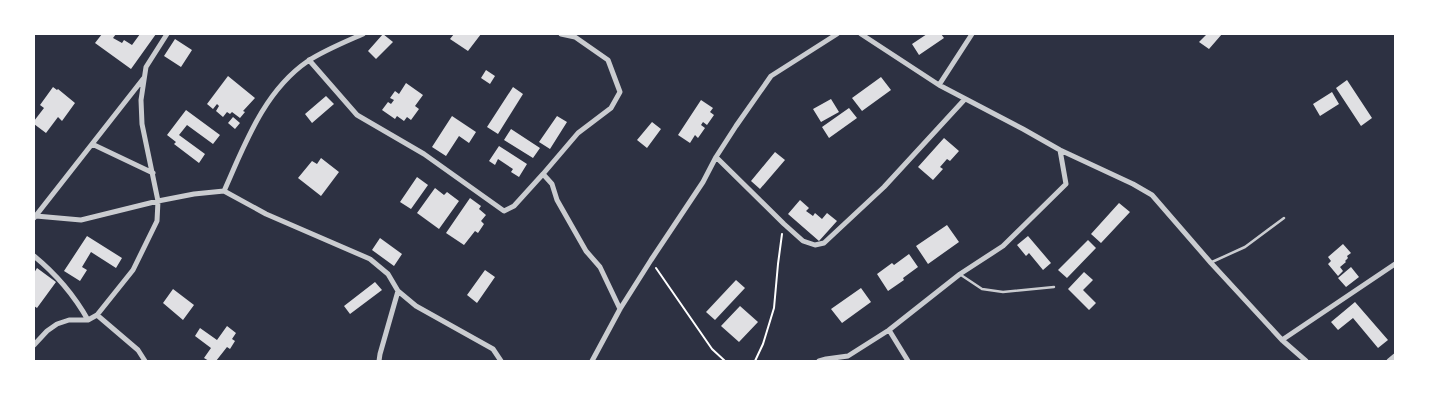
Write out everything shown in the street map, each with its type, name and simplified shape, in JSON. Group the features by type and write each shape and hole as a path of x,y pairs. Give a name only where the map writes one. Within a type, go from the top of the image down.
{"street":[{"path":"34,345 47,331 57,324 69,320 88,320 97,315 133,270 157,221 158,201 142,124 141,100 146,67 168,34"},
{"path":"224,191 251,131 272,96 309,60 363,34"},
{"path":"309,60 357,115 424,154 504,211 514,206 578,133 611,108 620,92 608,60 575,37 561,34"},
{"path":"592,361 620,309 703,182 716,157 771,76 837,34"},
{"path":"861,34 939,85 1060,150 1133,184 1152,195 1282,340 1306,361"},
{"path":"939,85 972,34"},
{"path":"35,217 143,78"},
{"path":"716,157 803,241 815,245 824,243 884,186 966,99"},
{"path":"92,144 153,173"},
{"path":"819,361 848,356 889,330 960,274 1003,246 1066,184 1060,150"},
{"path":"544,174 552,184 557,200 586,251 600,267 620,309"},
{"path":"35,217 81,220 158,201 194,194 224,191 266,214 370,259 388,274 398,291 416,306 493,349 501,361"},
{"path":"34,256 48,267 64,284 88,320"},
{"path":"1282,340 1395,265"},
{"path":"379,361 398,291"},
{"path":"97,315 138,350 145,361"},
{"path":"889,330 908,361"},
{"path":"1389,361 1395,356"}],"lane":[{"path":"1211,263 1244,246 1284,218"},
{"path":"960,274 982,289 1003,292 1054,287"}],"path":[{"path":"755,361 763,344 774,308 784,224"},
{"path":"651,260 712,349 725,361"}],"building":[{"path":"102,34 116,34 113,38 122,43 124,40 132,45 140,34 156,34 131,69 95,43"},
{"path":"383,34 393,42 376,59 368,51"},
{"path":"454,34 481,34 468,51 450,39"},
{"path":"927,34 941,34 944,38 919,55 912,44"},
{"path":"1207,34 1222,34 1209,49 1199,42"},
{"path":"175,39 192,50 181,67 164,56"},
{"path":"486,70 495,76 490,84 481,78"},
{"path":"228,76 255,98 243,111 245,112 240,118 232,112 230,114 227,112 223,117 216,111 219,106 217,104 213,109 207,104"},
{"path":"881,77 891,90 862,111 852,98"},
{"path":"1347,80 1372,118 1361,126 1336,88"},
{"path":"406,83 423,95 415,106 419,109 411,120 407,117 404,121 397,116 395,119 382,110 388,102 391,104 394,100 390,98 395,91 399,94"},
{"path":"53,87 75,103 62,121 58,117 46,133 34,124 34,121 44,108 40,105"},
{"path":"513,87 523,94 498,134 487,127"},
{"path":"1332,92 1339,104 1320,116 1313,104"},
{"path":"326,96 334,104 312,123 305,114"},
{"path":"831,99 839,112 821,122 813,109"},
{"path":"701,100 713,108 710,112 714,115 707,125 703,122 701,125 705,128 698,138 695,135 690,143 678,135"},
{"path":"849,108 857,118 829,138 822,127"},
{"path":"186,110 220,135 213,144 187,125 179,135 205,154 199,163 174,144 176,142 167,135"},
{"path":"452,116 476,132 469,143 459,136 446,156 432,147"},
{"path":"557,116 567,122 550,149 539,142"},
{"path":"233,117 240,123 235,129 228,123"},
{"path":"652,122 661,129 647,148 637,140"},
{"path":"511,129 540,148 533,158 504,140"},
{"path":"944,138 959,151 950,161 947,159 940,167 943,169 933,180 918,167"},
{"path":"499,146 527,164 519,177 511,172 513,169 498,159 495,165 489,161"},
{"path":"775,152 785,160 760,189 751,181"},
{"path":"321,158 339,172 321,196 298,178 312,161 317,164"},
{"path":"417,177 428,185 411,209 400,202"},
{"path":"435,188 444,195 447,192 459,201 439,229 417,213"},
{"path":"470,198 481,206 479,209 486,215 481,221 484,224 478,233 475,231 464,245 446,233"},
{"path":"800,200 809,208 806,211 813,216 815,213 822,219 827,213 837,221 819,241 788,214"},
{"path":"1119,203 1130,212 1101,243 1091,234"},
{"path":"947,225 959,242 928,264 916,246"},
{"path":"87,236 122,258 116,268 91,252 82,267 87,270 80,281 64,271"},
{"path":"1028,236 1051,263 1043,270 1029,253 1026,256 1017,245"},
{"path":"380,238 402,254 394,266 372,250"},
{"path":"1088,240 1096,248 1067,278 1058,270"},
{"path":"1343,244 1351,253 1347,256 1346,262 1340,267 1343,271 1338,276 1328,264 1331,261 1328,257"},
{"path":"909,254 918,267 888,291 877,274"},
{"path":"1351,267 1359,277 1346,287 1338,278"},
{"path":"37,268 56,282 37,308 34,306 34,273"},
{"path":"485,270 495,277 477,303 467,295"},
{"path":"1084,272 1093,280 1083,290 1096,303 1089,310 1068,289"},
{"path":"736,280 745,288 715,320 706,312"},
{"path":"375,282 382,290 350,314 344,306"},
{"path":"861,288 871,302 842,323 831,309"},
{"path":"173,289 194,305 183,320 163,303"},
{"path":"1355,302 1388,340 1378,348 1353,318 1338,330 1331,322"},
{"path":"740,306 758,322 739,342 721,326"},
{"path":"227,326 236,333 232,339 235,341 230,349 227,347 216,361 209,361 204,358 211,348 195,336 200,328 217,340"}]}
